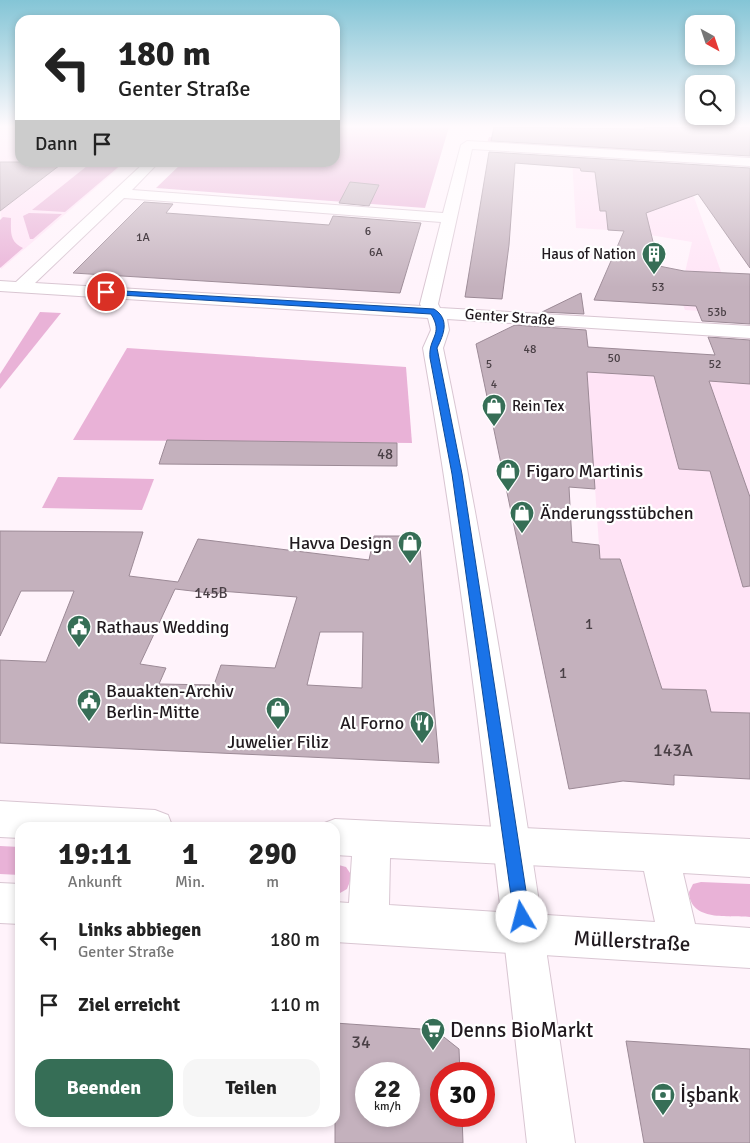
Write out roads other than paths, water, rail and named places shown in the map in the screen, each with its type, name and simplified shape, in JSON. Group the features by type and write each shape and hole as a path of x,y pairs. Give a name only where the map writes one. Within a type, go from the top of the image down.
{"street":[{"path":"20,287 133,180"},
{"path":"458,180 428,304 441,324 441,332 433,348 457,474 512,846 551,1143"},
{"path":"120,193 449,218"},
{"name":"Genter Straße","path":"0,286 750,332"},
{"path":"0,819 52,822"},
{"path":"340,837 750,858"},
{"path":"351,923 372,839"},
{"path":"659,853 680,944"},
{"path":"0,903 15,904"},
{"name":"Müllerstraße","path":"351,923 750,948"}],"place":[{"name":"Haus of Nation","path":"654,275"},
{"name":"Rein Tex","path":"494,427"},
{"name":"Figaro Martinis","path":"508,492"},
{"name":"Änderungsstübchen","path":"522,534"},
{"name":"Havva Design","path":"410,564"},
{"name":"Rathaus Wedding","path":"79,648"},
{"name":"Bauakten-Archiv Berlin-Mitte","path":"89,722"},
{"name":"Juwelier Filiz","path":"278,730"},
{"name":"Al Forno","path":"422,744"},
{"name":"Denns BioMarkt","path":"433,1051"},
{"name":"İşbank","path":"663,1116"}]}
